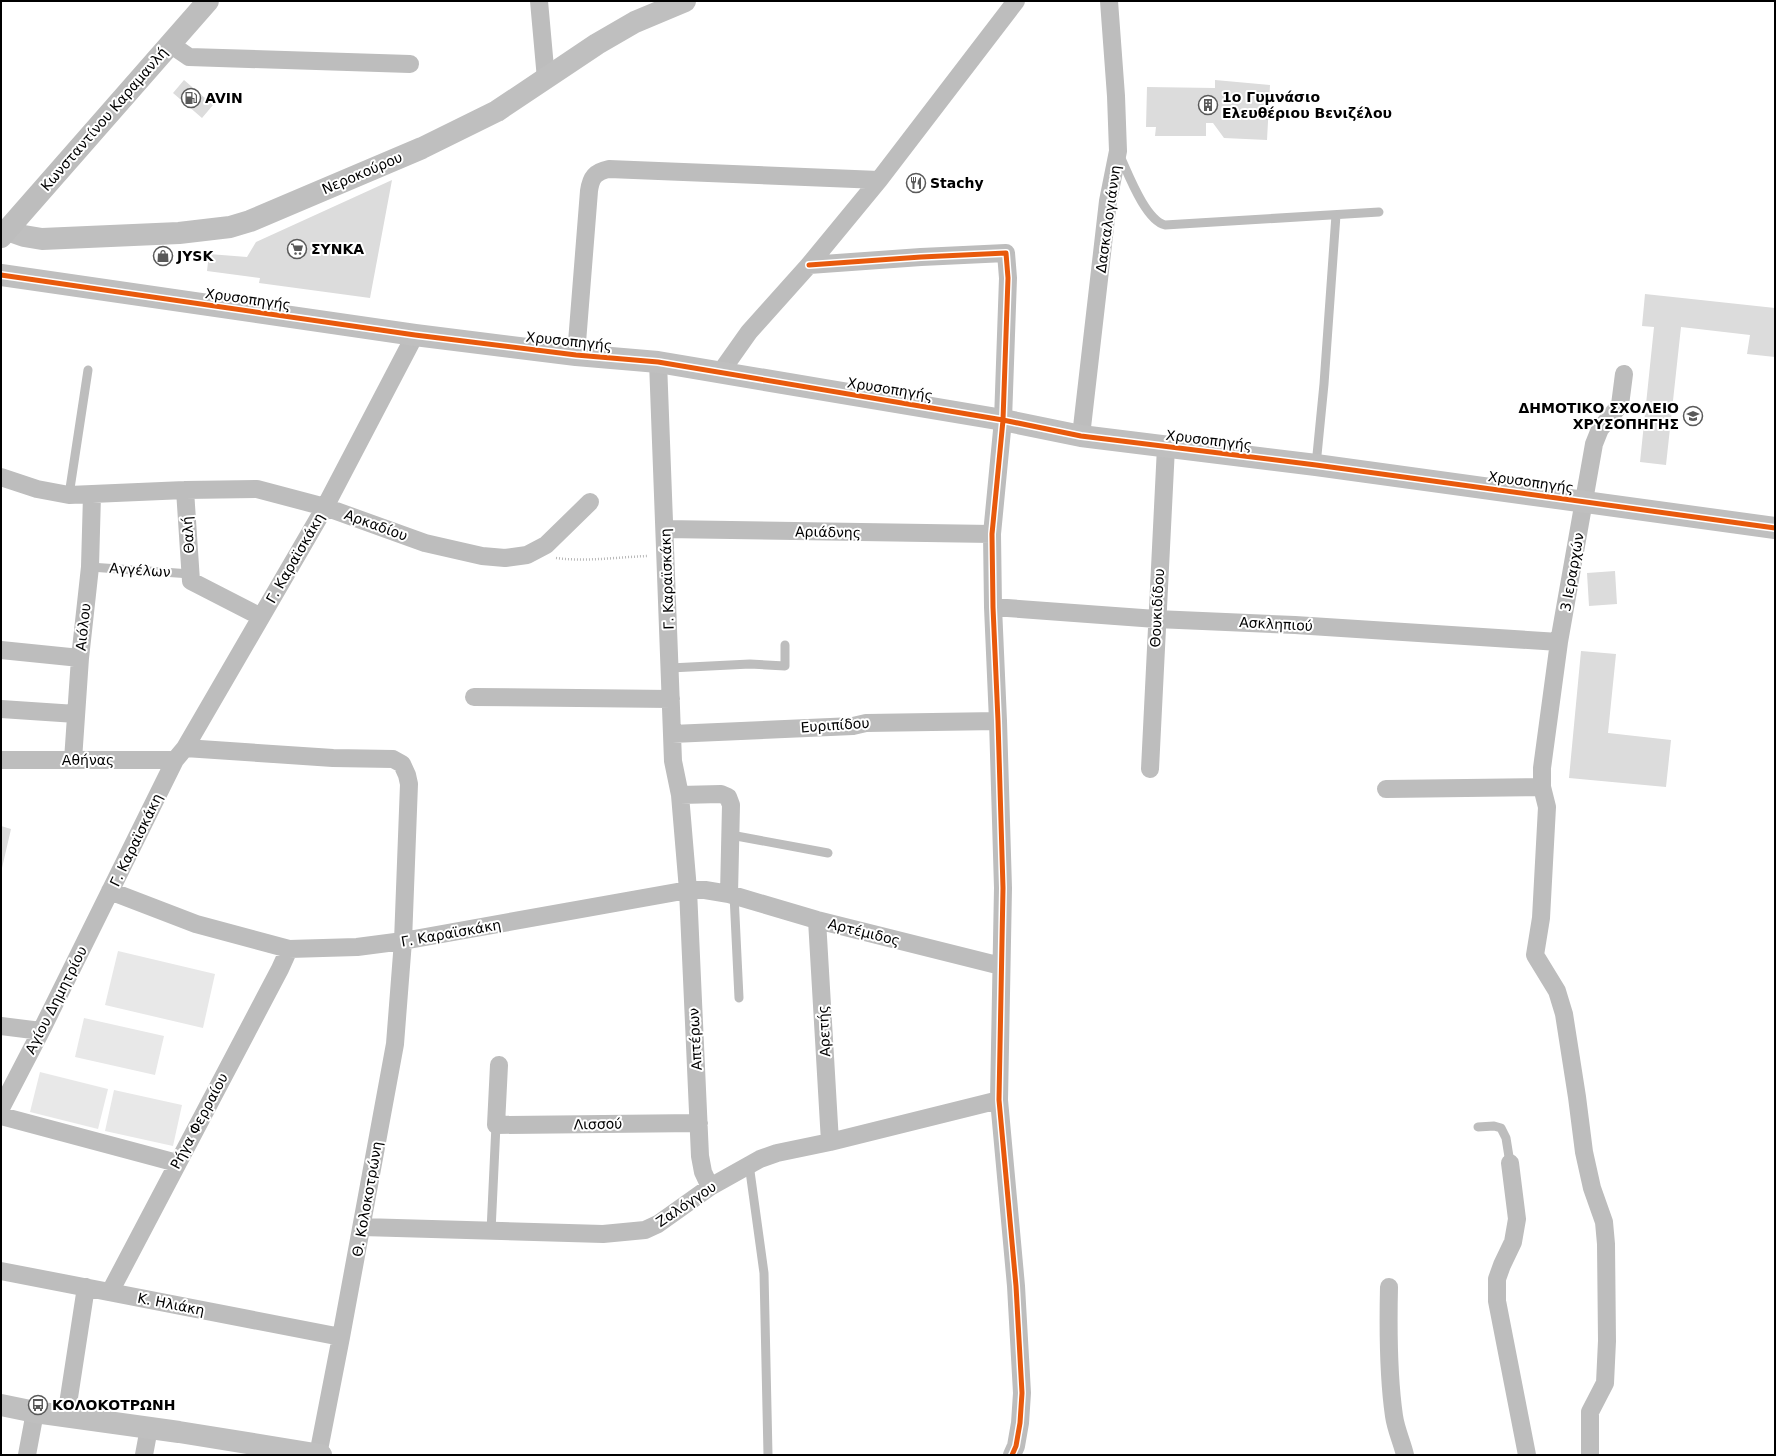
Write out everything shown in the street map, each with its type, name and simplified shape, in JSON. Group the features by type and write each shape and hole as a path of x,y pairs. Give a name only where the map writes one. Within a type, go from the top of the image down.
{"main road":[{"name":"Κωνσταντίνου Καραμανλή","path":"3,232 208,1"}],"street":[{"path":"539,1 546,80"},
{"name":"Νεροκούρου","path":"3,232 42,239 179,233 230,227 250,221 422,148 497,111 546,80 597,44 635,22 685,1"},
{"path":"720,374 749,332 810,265 879,180 1016,1"},
{"name":"Δασκαλογιάννη","path":"1080,436 1108,201 1118,151 1116,96 1109,1"},
{"path":"170,44 189,57 410,64"},
{"path":"576,355 589,191 591,179 598,172 609,169 879,180"},
{"path":"810,265 921,256 1006,253 1008,278 1004,420 992,534 993,607 1004,888 999,1100 1016,1286 1022,1393 1020,1423 1016,1446 1012,1455"},
{"name":"Χρυσοπηγής","path":"1,274 415,336 576,355 658,362 720,374 1004,420 1080,436 1316,465 1775,528"},
{"name":"Γ. Καραϊσκάκη","path":"415,336 325,507 180,754 110,891 196,924 289,949 357,947 403,942 688,890 705,890 732,894"},
{"name":"Γ. Καραϊσκάκη","path":"658,362 673,761 680,795 688,890"},
{"name":"3 Ιεραρχών","path":"1542,783 1559,642 1585,502 1594,444 1600,429 1620,405 1624,374"},
{"name":"Θουκιδίδου","path":"1150,769 1156,619 1166,447"},
{"name":"Αρκαδίου","path":"1,477 37,489 68,495 185,490 257,489 325,507 425,543 482,556 505,558 527,555 546,545 590,502"},
{"name":"Θαλή","path":"185,490 191,577"},
{"name":"Αιόλου","path":"73,760 80,658 90,567 92,495"},
{"name":"Αριάδνης","path":"665,529 992,534"},
{"name":"Αγγέλων","path":"191,577 261,617"},
{"name":"Ασκληπιού","path":"993,607 1156,619 1295,625 1559,642"},
{"path":"1,650 80,658"},
{"path":"474,697 671,699"},
{"path":"1,709 76,714"},
{"name":"Ευριπίδου","path":"672,734 853,726 866,723 998,721"},
{"name":"Αθήνας","path":"1,760 73,760 180,754 393,759 402,764 409,784 403,942"},
{"path":"1386,789 1542,783 1547,807 1541,918 1535,955 1557,991 1564,1014 1584,1152 1592,1188 1604,1222 1606,1244 1607,1341 1605,1383 1590,1412 1590,1455"},
{"path":"680,795 726,795 731,805 732,894"},
{"name":"Απτέρων","path":"688,890 700,1156 703,1172 710,1187"},
{"name":"Αγίου Δημητρίου","path":"1,1108 110,891"},
{"name":"Αρτέμιδος","path":"732,894 817,920 1001,966"},
{"name":"Αρετής","path":"817,920 830,1142"},
{"name":"Θ. Κολοκοτρώνη","path":"319,1455 395,1044 403,942"},
{"name":"Ρήγα Φερραίου","path":"110,1292 280,969 289,949"},
{"path":"1,1026 41,1031"},
{"path":"496,1125 499,1065"},
{"name":"Ζαλόγγου","path":"362,1227 491,1232 603,1234 645,1230 658,1224 710,1187 749,1164 777,1153 830,1142 999,1100"},
{"path":"1,1116 177,1163"},
{"name":"Λισσού","path":"496,1125 699,1123"},
{"path":"1510,1163 1517,1219 1513,1242 1497,1279 1497,1301 1527,1455"},
{"name":"Κ. Ηλιάκη","path":"1,1271 341,1337"},
{"path":"66,1417 86,1287"},
{"path":"1389,1287 1388,1322 1392,1395 1395,1419 1405,1455"},
{"path":"1,1405 66,1417 149,1428 319,1455"},
{"path":"28,1455 35,1412"},
{"path":"144,1455 149,1428"}],"lane":[{"path":"1118,151 1143,204 1153,218 1159,223 1174,225 1378,212"},
{"path":"1316,465 1324,384 1336,215"},
{"path":"68,495 88,370"},
{"name":"Αγγέλων","path":"90,567 191,577"},
{"path":"670,668 750,664 785,666 785,645"},
{"path":"731,835 828,853"},
{"path":"732,894 739,998"},
{"path":"491,1232 496,1125"},
{"path":"1478,1127 1494,1126 1501,1128 1506,1138 1510,1163"},
{"path":"749,1164 764,1273 768,1455"}],"path":[{"path":"527,555 566,559 666,555"}],"shaded area":[{"path":"118,951 215,974 203,1028 105,1005"},
{"path":"84,1018 164,1036 155,1075 75,1057"},
{"path":"40,1072 108,1089 98,1129 30,1112"},
{"path":"114,1090 182,1105 173,1146 105,1131"}],"building":[{"path":"184,80 213,105 202,118 173,93"},
{"name":"1ο Γυμνάσιο Ελευθέριου Βενιζέλου","path":"1215,80 1270,85 1267,140 1224,138 1213,123 1206,123 1206,136 1155,136 1156,127 1146,127 1147,87 1215,88"},
{"path":"392,180 370,298 259,283 260,278 207,271 209,254 247,257 256,242"},
{"path":"1645,294 1775,308 1775,357 1747,354 1750,335 1681,327 1666,465 1640,462 1654,327 1642,326"},
{"path":"1615,571 1617,604 1589,606 1587,573"},
{"path":"1581,651 1616,654 1608,733 1671,740 1666,787 1569,778"},
{"path":"1,826 11,829 2,868 1,868"}],"cycle path":[{"path":"809,265 1006,253 1008,278 1003,420 992,534 993,607 1003,888 999,1100 1016,1286 1022,1393 1020,1423 1016,1446 1012,1455"},
{"path":"1,275 415,335 576,355 658,362 1003,420 1081,436 1316,465 1775,528"}],"place":[{"name":"AVIN","path":"191,98"},
{"name":"1ο Γυμνάσιο Ελευθέριου Βενιζέλου","path":"1208,105"},
{"name":"Stachy","path":"916,183"},
{"name":"ΣΥΝΚΑ","path":"297,249"},
{"name":"JYSK","path":"163,256"},
{"name":"ΔΗΜΟΤΙΚΟ ΣΧΟΛΕΙΟ ΧΡΥΣΟΠΗΓΗΣ","path":"1693,416"},
{"name":"ΚΟΛΟΚΟΤΡΩΝΗ","path":"38,1405"}]}
